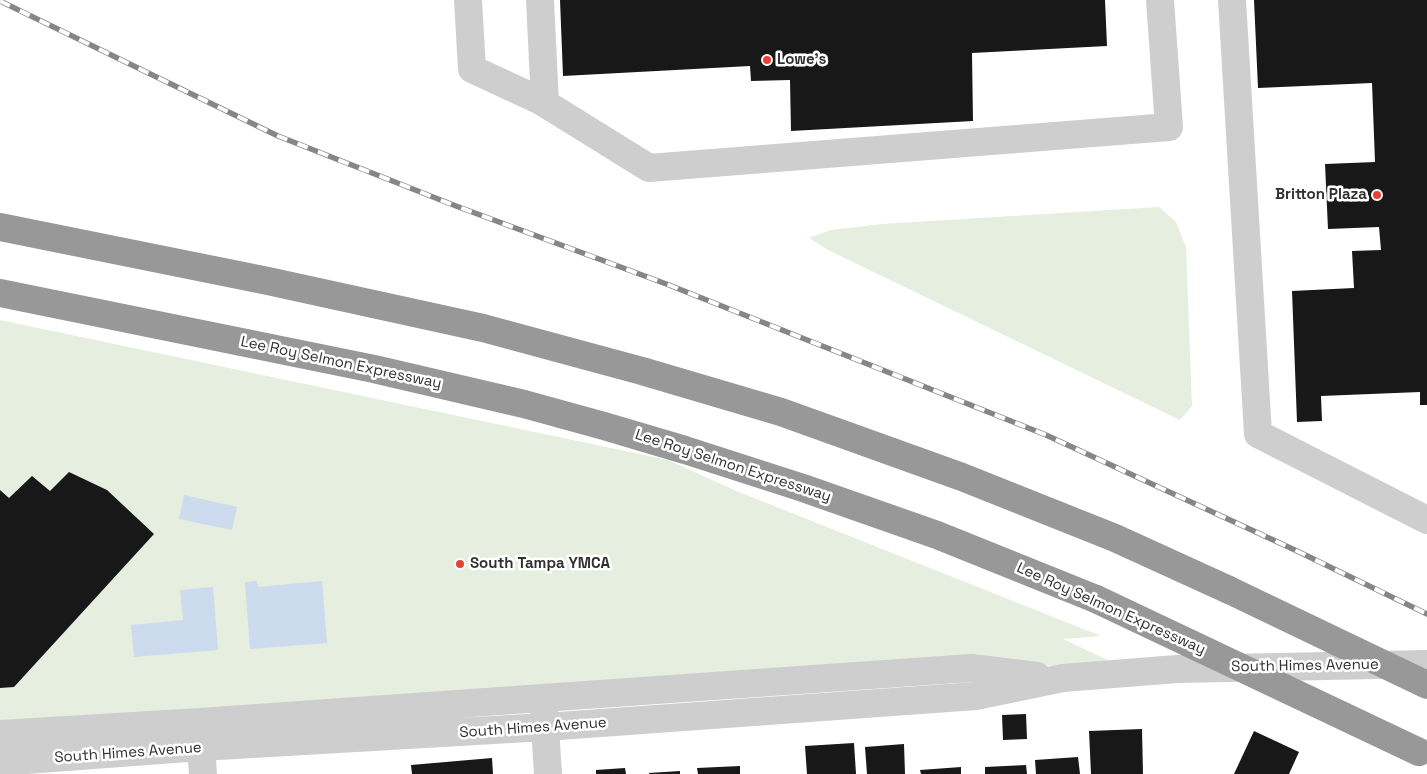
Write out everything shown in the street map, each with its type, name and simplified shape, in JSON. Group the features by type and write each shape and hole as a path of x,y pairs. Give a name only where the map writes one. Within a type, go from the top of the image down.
{"highway":[{"path":"0,227 268,281 483,328 651,373 781,412 962,477 1115,538 1229,590 1427,685"},
{"name":"Lee Roy Selmon Expressway","path":"0,293 374,369 515,402 604,426 750,470 937,535 1096,599 1423,754"}],"street":[{"path":"468,0 472,69 544,103 649,168 1169,127 1160,0"},
{"path":"540,0 544,103"},
{"path":"1232,0 1258,434 1427,520"},
{"name":"South Himes Avenue","path":"0,734 201,735 545,727 976,696 1063,678 1177,669 1427,664"},
{"name":"South Himes Avenue","path":"0,762 201,735 544,697 971,668 1063,678"},
{"path":"544,697 548,774"},
{"path":"201,735 203,774"}],"green space":[{"path":"1159,207 1176,222 1186,247 1192,406 1180,420 828,250 809,238 830,230 883,224"},
{"name":"South Tampa YMCA","path":"0,320 668,460 734,490 1101,636 1063,639 1114,663 1063,667 970,657 0,723"}],"water":[{"path":"184,495 237,507 232,530 179,519"},
{"path":"257,581 258,587 322,581 327,643 250,649 245,582"},
{"path":"213,587 218,650 134,657 131,625 183,620 180,590"}],"building":[{"name":"Lowe's","path":"560,0 1105,0 1107,46 972,53 973,121 791,131 790,80 751,81 750,66 563,76"},
{"name":"Britton Plaza","path":"1254,0 1427,0 1427,405 1420,405 1420,392 1321,396 1322,421 1297,422 1292,291 1354,288 1352,251 1381,250 1379,227 1328,229 1325,164 1375,162 1372,83 1258,88"},
{"path":"69,472 107,490 154,534 14,687 0,688 0,490 9,498 32,476 50,491"},
{"path":"1026,714 1027,739 1003,740 1002,715"},
{"path":"1142,729 1143,774 1091,774 1089,731"},
{"path":"1254,731 1299,752 1289,774 1234,774"},
{"path":"854,743 856,774 807,774 805,746"},
{"path":"904,744 905,774 867,774 865,747"},
{"path":"1078,757 1080,774 1036,774 1035,760"},
{"path":"492,758 493,774 412,774 411,765"},
{"path":"1026,765 1027,774 985,774 985,767"},
{"path":"740,766 740,774 698,774 697,768"},
{"path":"961,767 961,774 921,774 920,770"},
{"path":"625,768 626,774 596,774 596,770"},
{"path":"680,771 680,774 649,774 649,773"}],"railway":[{"path":"0,1 278,136 456,206 669,285 1046,435 1297,551 1427,614"}],"place":[{"name":"Lowe's","path":"767,60"},
{"name":"Britton Plaza","path":"1377,195"},
{"name":"South Tampa YMCA","path":"460,564"}]}
